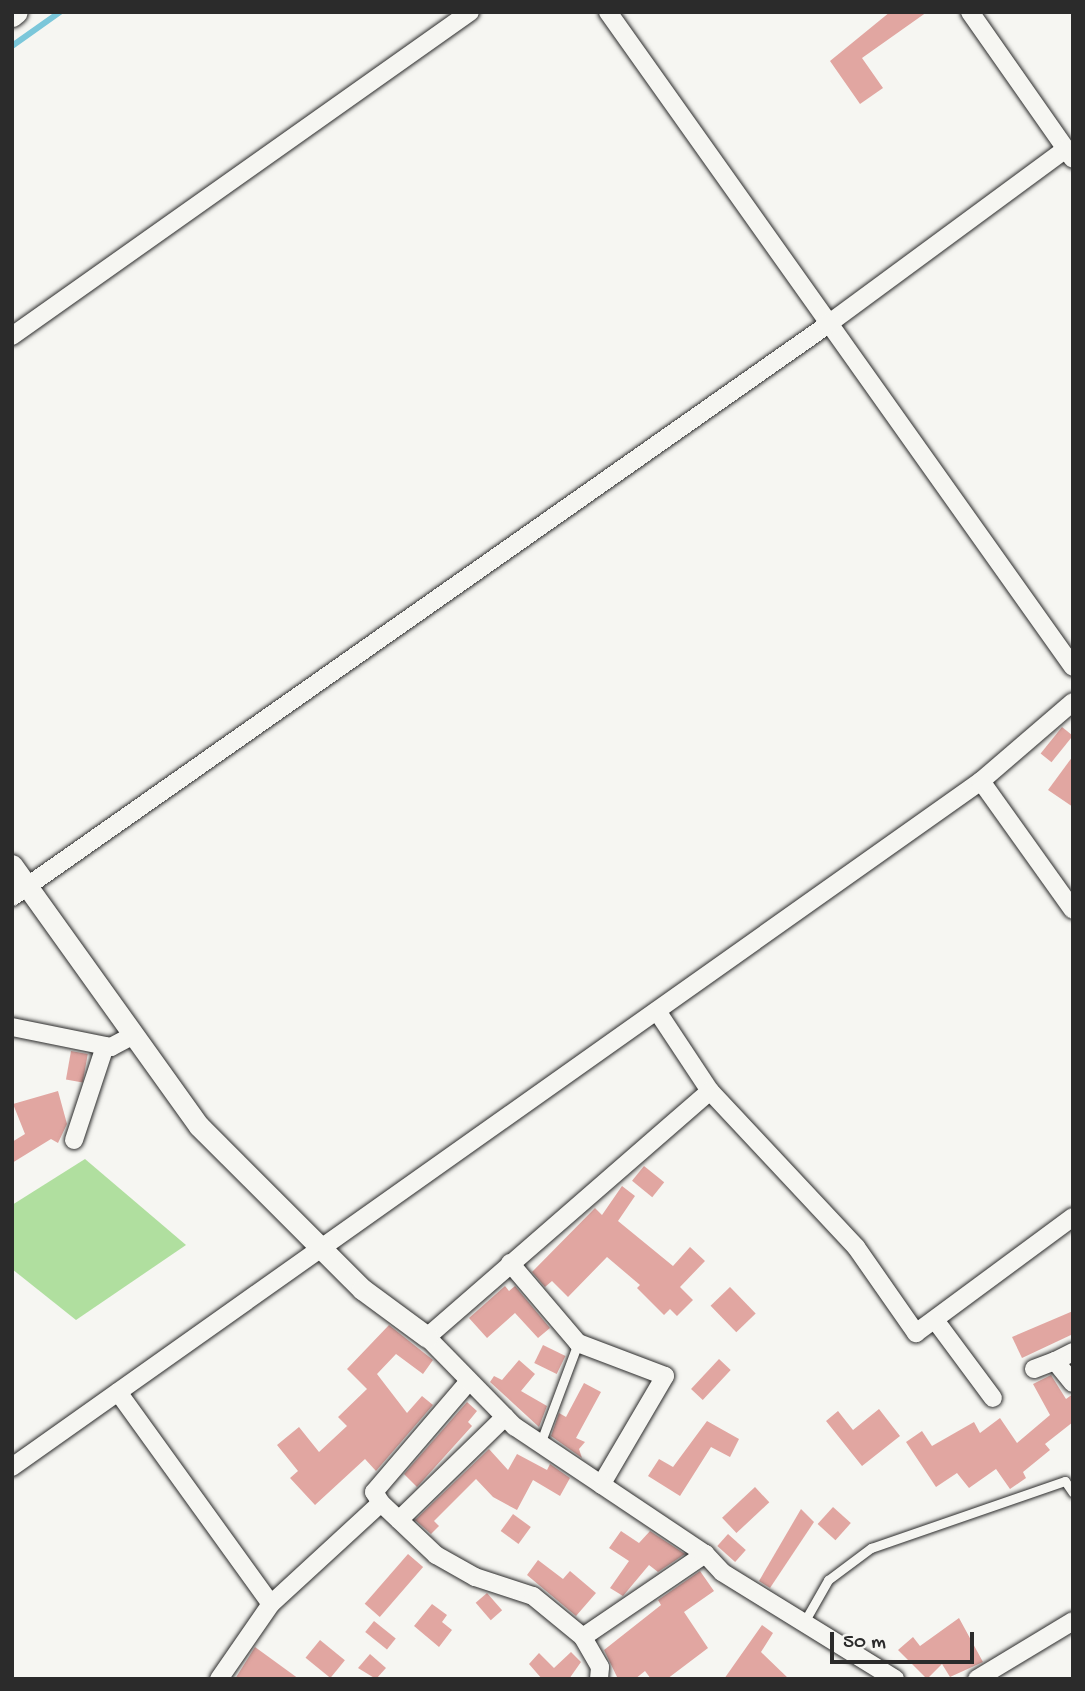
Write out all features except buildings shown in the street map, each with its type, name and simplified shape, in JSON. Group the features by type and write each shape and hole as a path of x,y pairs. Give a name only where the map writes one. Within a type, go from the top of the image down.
{"street":[{"path":"12,16 17,12"},
{"path":"12,336 470,12"},
{"path":"608,12 1073,667"},
{"path":"20,892 1069,154 970,12"},
{"path":"12,1466 981,780 1073,703"},
{"path":"981,780 1073,910"},
{"path":"12,865 20,892 199,1126 362,1289 426,1337 505,1417 540,1444 705,1554 722,1572 895,1679"},
{"path":"657,1011 710,1091 856,1247 916,1333 1073,1217"},
{"path":"12,1027 105,1046 132,1036"},
{"path":"74,1140 105,1046"},
{"path":"426,1337 710,1091"},
{"path":"510,1263 578,1343 665,1376 601,1485"},
{"path":"935,1320 993,1398"},
{"path":"1034,1369 1073,1352"},
{"path":"1055,1361 1073,1382"},
{"path":"469,1381 374,1492 381,1503 436,1555 475,1577 534,1596 583,1637 600,1667 598,1679"},
{"path":"118,1392 271,1604"},
{"path":"399,1520 505,1417"},
{"path":"219,1679 271,1604 381,1503"},
{"path":"583,1637 705,1554"},
{"path":"981,1678 1073,1621"}],"lane":[{"path":"540,1444 578,1343"},
{"path":"803,1624 828,1580 871,1548 1065,1480 1073,1493"}],"green space":[{"path":"85,1159 186,1245 76,1320 12,1269 12,1205"}],"waterway":[{"path":"12,46 60,12"}]}
